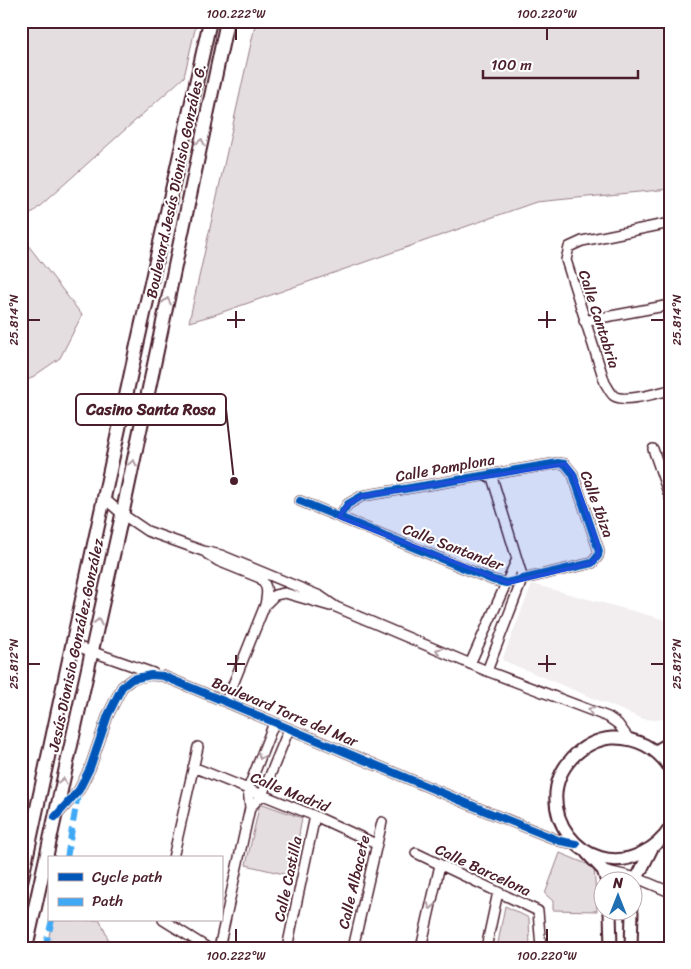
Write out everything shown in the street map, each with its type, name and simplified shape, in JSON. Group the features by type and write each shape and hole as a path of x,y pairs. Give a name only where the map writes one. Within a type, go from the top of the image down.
{"main road":[{"name":"Jesús Dionisio González González","path":"21,882 137,345 210,21"},
{"name":"Boulevard Jesús Dionisio Gonzáles G.","path":"157,348 227,21"},
{"name":"Jesús Dionisio González González","path":"26,948 157,348"}],"street":[{"name":"Calle Cantabria","path":"670,223 582,241 569,247 566,260 584,322 605,383 615,397 625,398 670,390"},
{"path":"584,322 670,305"},
{"path":"653,449 666,470 670,498"},
{"name":"Calle Pamplona","path":"339,517 348,504 362,496 551,463 565,464"},
{"name":"Calle Ibiza","path":"565,464 573,474 598,545 598,556"},
{"path":"487,672 522,580 491,474"},
{"path":"105,499 147,532 203,551 221,555 320,596 336,608"},
{"name":"Calle Santander","path":"300,501 493,580 506,582 522,580 592,563 598,556"},
{"path":"203,551 218,561 260,578 264,581 267,590 265,605 226,702"},
{"path":"470,664 517,560"},
{"path":"265,605 276,595 285,593 336,608 487,672 608,717 618,724 628,739"},
{"path":"490,619 504,625"},
{"name":"Boulevard Torre del Mar","path":"73,645 163,676 490,813 580,847"},
{"name":"Boulevard Torre del Mar","path":"55,817 79,790 90,768 108,715 122,687 139,676 151,674 163,676"},
{"path":"218,948 250,808 248,789 274,722"},
{"path":"250,808 262,795 289,729"},
{"path":"602,872 565,831 558,814 556,797 558,780 566,764 578,751 594,742 611,738 628,739 643,743 656,751 670,768"},
{"path":"656,751 670,743"},
{"path":"173,856 198,747"},
{"name":"Calle Madrid","path":"193,767 315,816 376,844"},
{"name":"Calle Castilla","path":"287,948 315,816"},
{"name":"Calle Albacete","path":"353,948 382,822"},
{"path":"580,847 601,857 619,860 636,856 652,848 665,836 670,828"},
{"path":"640,872 652,848"},
{"name":"Calle Barcelona","path":"416,853 539,912 541,948"},
{"path":"422,948 440,865"},
{"path":"644,881 670,892"},
{"path":"486,948 498,892"},
{"path":"166,922 208,948"},
{"path":"610,922 611,948"},
{"path":"631,948 632,922"}],"highlighted area":[{"path":"565,464 573,474 598,545 598,556 592,563 508,583 339,517 348,504 362,496"}],"shaded area":[{"path":"21,21 197,21 184,77 21,223"},
{"path":"256,21 670,21 670,189 536,202 214,315 189,322"},
{"path":"21,236 82,315 60,358 21,385"},
{"path":"532,584 670,621 670,718 643,719 502,660"},
{"path":"260,803 302,818 292,876 246,865"},
{"path":"560,853 594,867 594,911 553,910 553,901 545,894"},
{"path":"505,906 529,918 530,948 497,948"},
{"path":"52,922 101,922 112,948 47,948"}],"marked path":[{"path":"67,856 78,794"},
{"path":"45,948 52,922"}],"cycle path":[{"path":"300,501 493,580 506,583 592,563 598,556 599,551 573,474 565,464 558,463 362,496 348,504 339,517"},
{"path":"55,817 79,790 90,768 108,715 122,687 132,679 151,675 163,676 490,813 560,841 576,844"}],"place":[{"name":"Casino Santa Rosa","path":"234,481"}]}
